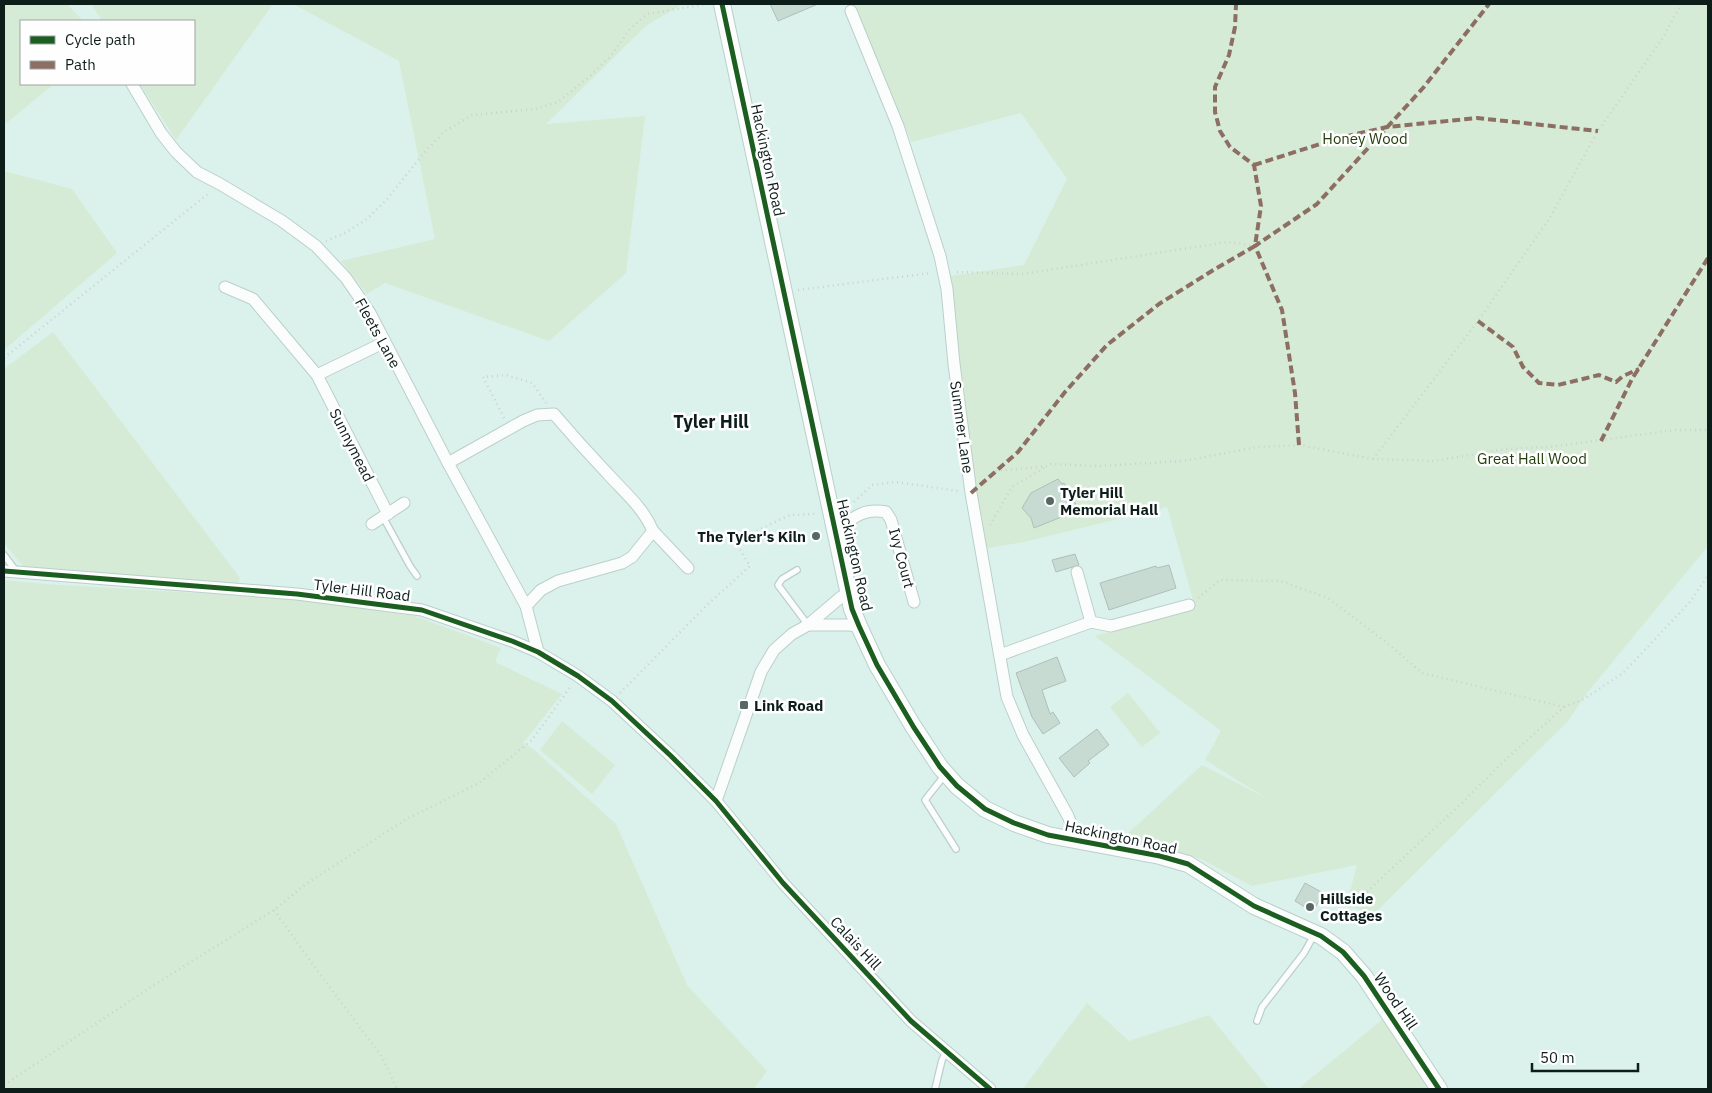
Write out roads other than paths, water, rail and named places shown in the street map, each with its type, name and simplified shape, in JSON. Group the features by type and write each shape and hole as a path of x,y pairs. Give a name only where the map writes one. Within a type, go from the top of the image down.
{"street":[{"name":"Hackington Road","path":"722,4 849,593 859,626 877,665 913,726 946,774 957,786 986,809 1014,823 1048,835 1160,856 1188,864 1254,906 1318,934"},
{"name":"Summer Lane","path":"851,11 898,126 940,256 947,289 954,364 971,493 1007,697 1023,735 1068,816 1078,840"},
{"name":"Fleets Lane","path":"133,85 161,133 176,152 197,172 282,221 316,246 346,278 370,313 448,463 526,606 538,652"},
{"name":"Sunnymead","path":"226,287 253,299 317,376 386,515"},
{"path":"317,376 385,342"},
{"path":"448,463 510,428 537,416 554,414 634,500 652,531 688,568"},
{"path":"372,524 404,503"},
{"name":"Ivy Court","path":"836,531 860,513 875,510 886,512 891,520 914,602"},
{"path":"526,606 541,590 558,581 622,563 632,557 652,531"},
{"name":"Tyler Hill Road","path":"4,571 296,594 422,610 512,641 538,652 578,676 612,701 716,801"},
{"path":"1076,572 1092,622"},
{"path":"716,801 761,672 774,650 792,634 849,593"},
{"path":"1000,655 1092,622 1111,626 1189,605"},
{"path":"808,624 859,626"},
{"name":"Calais Hill","path":"716,801 783,883 911,1021 990,1089"},
{"name":"Wood Hill","path":"1318,934 1343,952 1364,976 1439,1089"}],"lane":[{"path":"386,515 410,566 417,576"},
{"path":"4,555 18,572"},
{"path":"797,570 778,585 808,624"},
{"path":"946,774 925,800 956,849"},
{"path":"1256,1021 1262,1007 1318,934"},
{"path":"935,1089 942,1060 946,1052"}],"place":[{"name":"Tyler Hill Memorial Hall","path":"1050,501"},
{"name":"The Tyler's Kiln","path":"816,536"},
{"name":"Link Road","path":"744,705"},
{"name":"Hillside Cottages","path":"1310,907"}],"district":[{"name":"Tyler Hill","path":"711,421"}],"park label":[{"name":"Honey Wood","path":"1365,138"},
{"name":"Great Hall Wood","path":"1532,458"}]}
